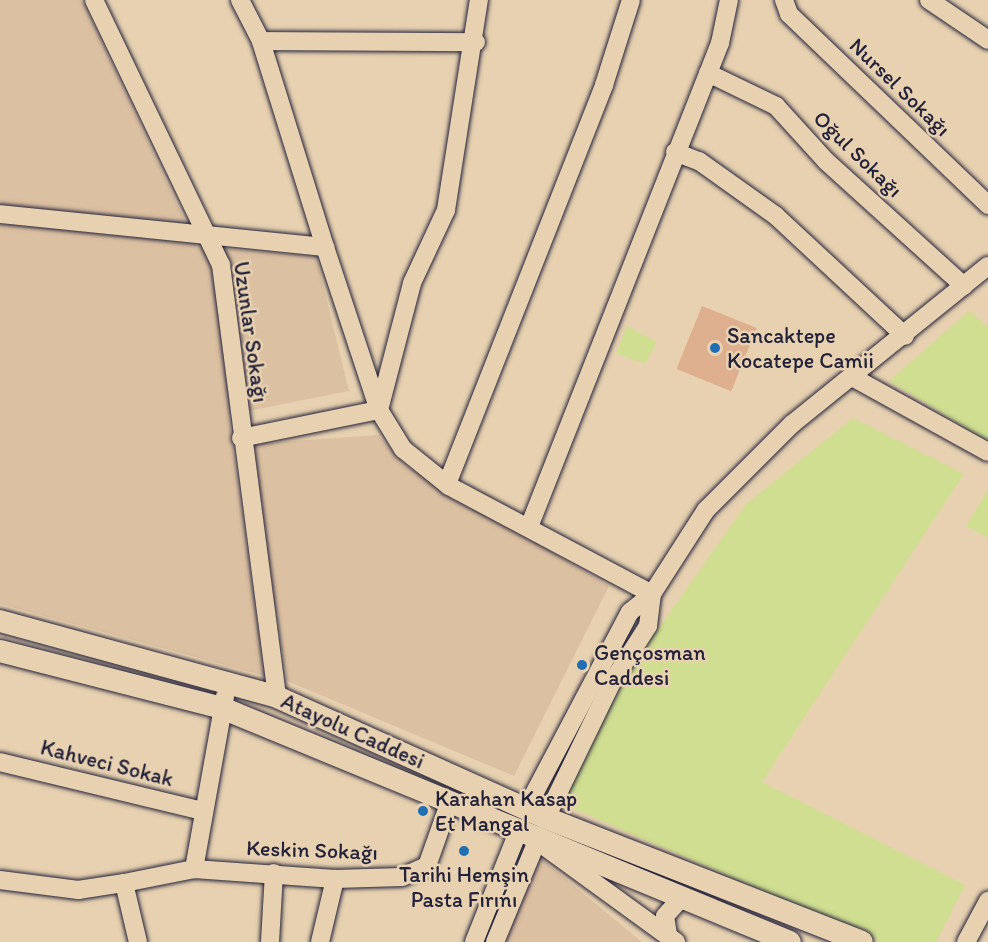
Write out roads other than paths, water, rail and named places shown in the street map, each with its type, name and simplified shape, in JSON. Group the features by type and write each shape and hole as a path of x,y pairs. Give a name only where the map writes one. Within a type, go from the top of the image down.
{"main road":[{"name":"Atayolu Caddesi","path":"0,621 229,681 277,697 536,814 862,942"},
{"name":"Atayolu Caddesi","path":"0,651 222,708 790,942"},
{"path":"528,836 536,814"}],"street":[{"name":"Uzunlar Sokağı","path":"94,0 203,236 221,265 277,697"},
{"path":"240,0 261,41 379,410 403,449 447,484 652,594"},
{"path":"379,410 412,283 446,210 476,42 479,0"},
{"path":"447,484 604,85 631,0"},
{"path":"529,527 708,73 729,0"},
{"name":"Nursel Sokağı","path":"784,0 789,14 988,205"},
{"path":"929,0 988,40"},
{"path":"261,41 476,42"},
{"name":"Oğul Sokağı","path":"708,73 776,106 826,161 964,286"},
{"path":"675,152 699,161 776,216 905,336"},
{"path":"0,214 325,247"},
{"path":"536,814 630,612 652,594 706,510 792,424 854,378 988,266"},
{"path":"854,378 988,452"},
{"path":"242,438 379,410"},
{"path":"194,868 202,811 229,681"},
{"name":"Kahveci Sokak","path":"0,762 202,811"},
{"name":"Keskin Sokağı","path":"0,879 78,890 194,868 336,879 402,877 427,866 450,801"},
{"path":"528,836 672,938"},
{"path":"474,942 528,836"},
{"path":"495,942 528,836"},
{"path":"270,942 274,873"},
{"path":"320,942 336,879"},
{"path":"124,883 138,942"},
{"path":"672,938 664,916 681,898"},
{"path":"966,942 988,901"}],"place":[{"name":"Sancaktepe Kocatepe Camii","path":"715,348"},
{"name":"Gençosman Caddesi","path":"582,665"},
{"name":"Karahan Kasap Et Mangal","path":"423,811"},
{"name":"Tarihi Hemşin Pasta Fırını","path":"464,851"}]}
